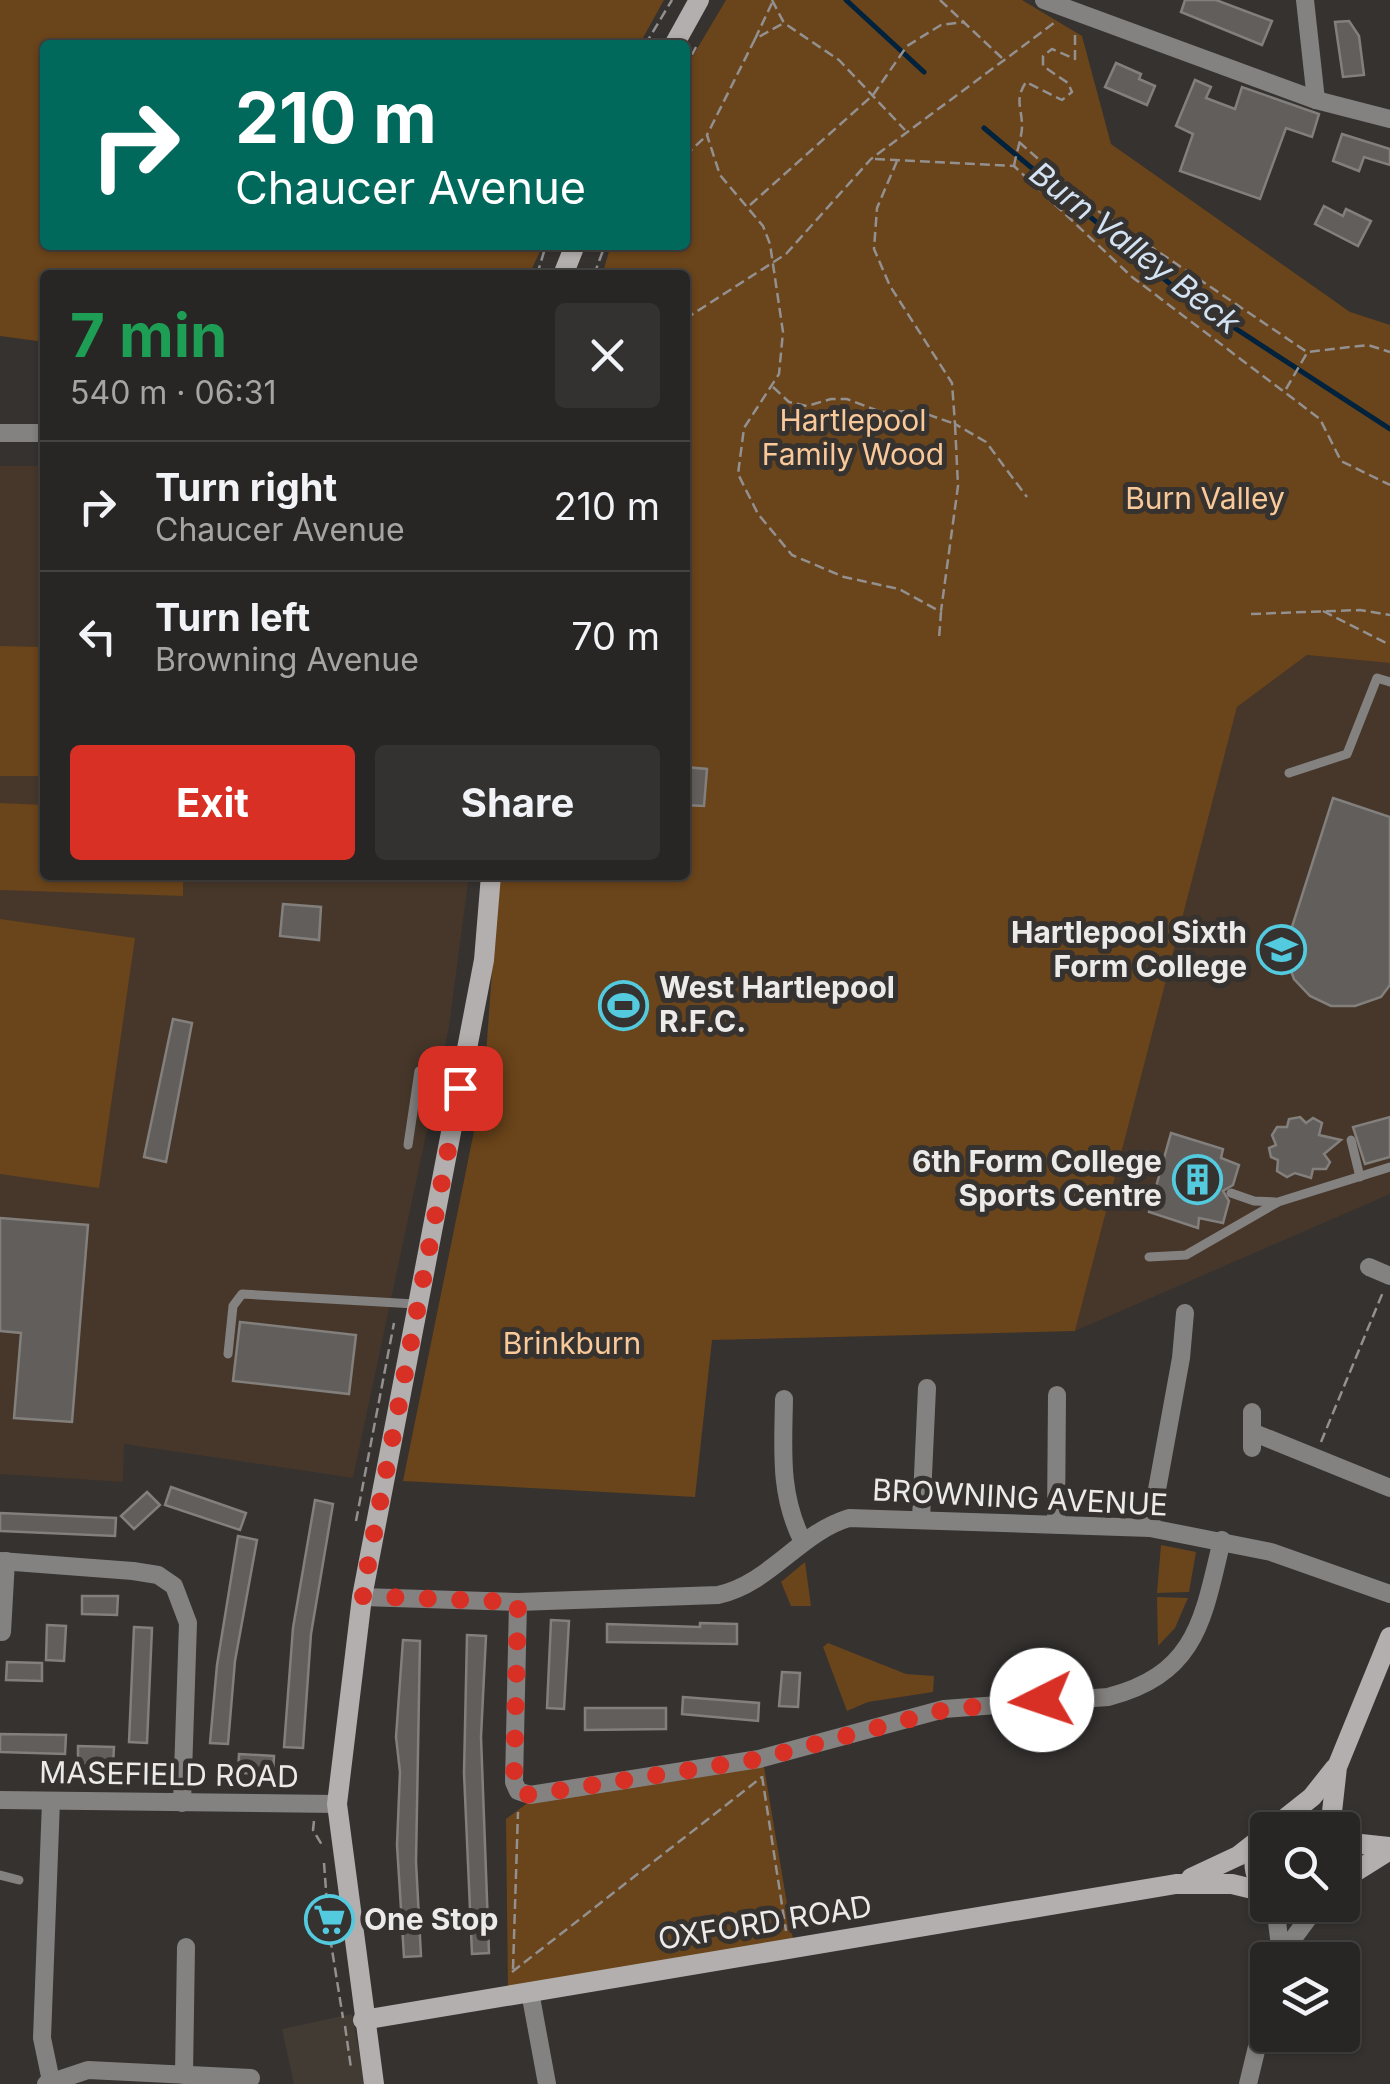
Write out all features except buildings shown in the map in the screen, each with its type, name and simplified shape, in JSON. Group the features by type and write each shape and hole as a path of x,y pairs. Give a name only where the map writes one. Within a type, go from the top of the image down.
{"street":[{"path":"677,40 699,0"},
{"path":"1044,0 1071,6 1316,100 1390,119"},
{"path":"1305,0 1316,100"},
{"path":"0,433 40,434"},
{"path":"374,2084 337,1804 362,1596 484,960 490,880"},
{"path":"1368,1267 1390,1276"},
{"path":"1150,1528 1181,1358 1184,1313"},
{"path":"921,1520 928,1388"},
{"path":"1056,1523 1057,1395"},
{"path":"784,1400 783,1487 790,1516 803,1542"},
{"path":"1252,1412 1252,1440 1315,1458 1390,1488"},
{"name":"BROWNING AVENUE","path":"362,1596 518,1602 718,1595 763,1575 803,1542 832,1523 849,1518 1150,1528 1272,1552 1390,1594"},
{"path":"518,1602 514,1782 518,1792 530,1795 760,1768 944,1710 1108,1698 1132,1691 1155,1679 1190,1646 1202,1623 1222,1540"},
{"path":"2,1632 3,1561 133,1571 158,1575 174,1586 188,1623 182,1803"},
{"path":"1330,1812 1336,1766 1390,1637"},
{"name":"OXFORD ROAD","path":"1293,1812 1312,1797 1336,1766"},
{"name":"MASEFIELD ROAD","path":"0,1800 337,1804"},
{"path":"52,1801 42,2038 48,2083 88,2070 251,2074"},
{"path":"1360,1845 1390,1849"},
{"name":"OXFORD ROAD","path":"1176,1884 1238,1856 1250,1846"},
{"path":"1360,1868 1390,1849"},
{"name":"OXFORD ROAD","path":"363,2020 1176,1884 1232,1884 1250,1890"},
{"path":"184,2075 186,1947"},
{"path":"522,1994 547,2084"},
{"path":"1248,2084 1256,2052"}],"lane":[{"path":"1289,773 1347,754 1377,678 1390,682"},
{"path":"408,1145 419,1071"},
{"path":"1351,1140 1360,1177"},
{"path":"1149,1257 1186,1254 1278,1202 1390,1167"},
{"path":"1231,1193 1254,1201 1278,1202"},
{"path":"228,1354 232,1306 242,1294 418,1305"},
{"path":"0,1876 20,1880"}],"path":[{"path":"648,40 672,0"},
{"path":"940,0 1004,59"},
{"path":"772,1 784,22 839,60 906,132"},
{"path":"690,151 707,134 772,1"},
{"path":"1014,166 1023,125 1017,107 1026,82 1062,100 1072,92 1068,82 1042,66 1043,56 1052,49 1075,59 1071,6"},
{"path":"755,39 784,22"},
{"path":"748,206 873,94 890,76 896,58 907,46 932,29 965,22"},
{"path":"690,316 786,254 871,158 1039,32"},
{"path":"707,134 720,175 748,206 770,244 770,264 784,332 779,374 744,428 738,474 758,514 792,555 844,577 899,588 941,612"},
{"path":"1018,141 1095,208 1307,352 1368,345 1390,352"},
{"path":"871,158 1014,166 1132,277 1320,419 1341,461 1390,485"},
{"path":"898,160 878,208 874,248 890,286 952,383 958,486 939,639"},
{"path":"1285,390 1304,364 1307,352"},
{"path":"773,386 789,402 807,406 831,398 881,412 918,411 955,424 986,442 1028,497"},
{"path":"1250,614 1322,610 1390,615"},
{"path":"1322,610 1390,645"},
{"path":"1315,1458 1390,1276"},
{"path":"760,1768 789,1950"},
{"path":"512,1972 760,1768"},
{"path":"518,1792 512,1972 522,1994"}],"shaded area":[{"path":"0,466 40,466 40,880 468,880 449,1027 353,1478 124,1444 123,1482 0,1474"},
{"name":"Hartlepool Sixth Form College","path":"1307,655 1390,663 1390,1194 1075,1331 1237,707"},
{"path":"352,2014 365,2084 294,2084 282,2029"}],"green space":[{"path":"0,0 664,0 642,40 40,40 40,250 541,250 531,270 40,270 40,341 0,336"},
{"path":"726,0 1022,0 1082,36 1111,144 1350,312 1390,325 1390,663 1307,655 1237,707 1075,1331 712,1340 695,1497 403,1481 484,1082 499,880 690,880 690,270 604,270 610,250 690,250 690,61"},
{"path":"0,646 40,647 40,776 0,776"},
{"path":"0,803 40,805 40,880 183,880 183,896 0,890"},
{"path":"0,919 135,938 99,1188 0,1174"},
{"path":"1161,1545 1196,1552 1189,1592 1157,1593"},
{"path":"805,1562 811,1606 791,1606 781,1582"},
{"path":"1157,1597 1188,1598 1175,1628 1158,1646"},
{"path":"828,1643 906,1674 934,1676 933,1692 868,1702 847,1711 823,1647"},
{"path":"763,1761 794,1945 508,1993 506,1819 533,1799"}],"waterway":[{"name":"Burn Valley Beck","path":"846,0 924,72"},
{"name":"Burn Valley Beck","path":"984,128 1181,293 1390,429"}],"place":[{"name":"Hartlepool Sixth Form College","path":"1282,950"},
{"name":"West Hartlepool R.F.C.","path":"624,1005"},
{"name":"6th Form College Sports Centre","path":"1197,1179"},
{"name":"One Stop","path":"329,1920"}],"route":[{"path":"460,1088 362,1596 518,1602 514,1782 518,1792 530,1795 684,1774 759,1759 944,1710 1042,1700"}],"park label":[{"name":"Hartlepool Family Wood","path":"853,438"},
{"name":"Burn Valley","path":"1205,499"},
{"name":"Brinkburn","path":"572,1344"}]}
